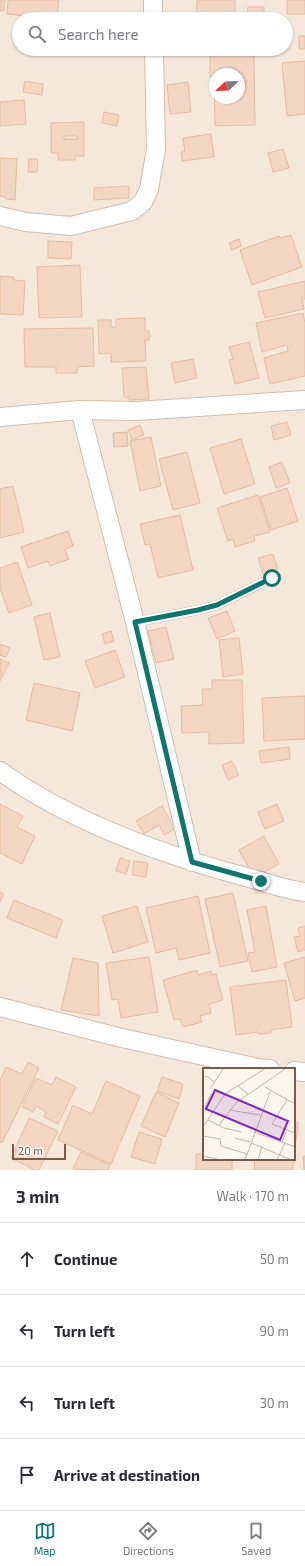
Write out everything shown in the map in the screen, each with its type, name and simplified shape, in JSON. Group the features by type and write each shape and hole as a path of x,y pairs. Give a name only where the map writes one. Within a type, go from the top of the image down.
{"street":[{"path":"153,0 154,12"},
{"path":"0,216 26,222 71,226 132,212 143,202 150,189 156,149 154,56"},
{"path":"0,417 80,410 136,411 305,400"},
{"path":"80,410 135,622 192,862"},
{"path":"0,771 41,798 109,829 192,862 305,892"},
{"path":"0,1007 122,1038 258,1068"},
{"path":"295,1071 305,1072"}],"lane":[{"path":"135,622 217,605 272,578"}],"shaded area":[{"path":"0,0 305,0 305,1170 0,1170"}],"building":[{"path":"0,0 5,0 4,11 0,11"},
{"path":"8,0 59,0 57,12 12,12 12,15 7,14"},
{"path":"197,0 235,0 235,12 196,12"},
{"path":"287,0 305,0 305,14 293,14 293,12 287,12"},
{"path":"248,7 264,7 264,12 248,12"},
{"path":"299,36 305,36 305,49 299,49"},
{"path":"210,56 254,56 255,125 215,126 215,104 245,104 245,68 210,68"},
{"path":"305,61 305,114 287,116 282,63"},
{"path":"25,81 43,84 42,95 23,92"},
{"path":"188,82 191,112 170,114 167,85"},
{"path":"24,100 26,124 0,126 0,102"},
{"path":"104,112 119,115 117,126 102,123"},
{"path":"84,122 84,156 75,156 75,160 58,160 58,153 51,153 51,123","holes":["64,136 77,136 78,139 64,139"]},
{"path":"211,134 214,157 182,161 181,152 185,152 183,138"},
{"path":"283,149 289,168 273,172 268,153"},
{"path":"0,158 17,159 15,200 6,199 6,197 0,196"},
{"path":"29,159 38,159 37,172 28,172"},
{"path":"129,186 129,198 94,200 94,188"},
{"path":"291,235 302,267 252,285 240,250 279,236 280,238"},
{"path":"239,239 241,246 232,250 229,243"},
{"path":"48,241 72,242 71,259 48,258"},
{"path":"80,265 82,317 39,318 37,267"},
{"path":"0,276 14,277 14,280 25,281 23,315 0,314"},
{"path":"305,281 305,299 302,299 304,309 265,318 258,292"},
{"path":"303,313 305,323 305,376 270,384 264,358 288,351 287,345 262,352 256,323"},
{"path":"145,318 145,331 149,331 149,340 145,340 146,361 111,362 111,353 99,354 98,320 111,320 111,327 116,327 116,319"},
{"path":"93,328 94,366 77,367 77,373 56,373 56,367 25,367 24,329"},
{"path":"249,342 259,378 235,384 229,360 233,359 229,347"},
{"path":"193,359 197,378 175,383 171,363"},
{"path":"146,367 149,399 129,400 129,397 124,397 122,368"},
{"path":"287,422 291,435 274,440 271,426"},
{"path":"140,425 144,435 132,440 128,430"},
{"path":"127,432 128,446 114,447 113,433"},
{"path":"151,437 161,486 140,491 130,441"},
{"path":"241,439 255,484 224,494 210,448"},
{"path":"187,452 200,503 173,510 159,459"},
{"path":"282,462 290,483 276,488 269,467"},
{"path":"13,486 24,532 0,538 0,489"},
{"path":"287,488 298,521 271,530 260,497"},
{"path":"258,495 270,532 254,536 255,541 235,547 233,539 228,541 217,508"},
{"path":"180,515 193,570 158,578 150,544 145,545 140,524"},
{"path":"68,531 73,546 65,549 69,559 50,566 48,561 28,568 21,547"},
{"path":"273,554 278,569 263,574 258,558"},
{"path":"17,562 32,605 9,613 0,588 0,568"},
{"path":"227,611 235,631 217,639 208,618"},
{"path":"50,613 60,657 44,660 34,617"},
{"path":"166,627 174,659 156,663 148,631"},
{"path":"111,631 114,641 105,644 102,634"},
{"path":"239,638 243,674 223,677 219,640"},
{"path":"0,644 10,648 6,657 0,655"},
{"path":"115,650 125,677 95,688 85,661"},
{"path":"0,659 9,663 0,681"},
{"path":"212,680 242,680 244,743 209,744 209,732 182,733 181,706 203,705 202,689 212,689"},
{"path":"34,683 80,693 72,731 26,720"},
{"path":"305,696 305,739 264,741 262,698"},
{"path":"289,747 290,759 261,763 259,751"},
{"path":"232,761 239,775 228,780 222,765"},
{"path":"0,804 23,816 17,827 35,836 22,864 0,853"},
{"path":"277,804 284,821 265,829 258,812"},
{"path":"162,806 175,829 164,835 159,825 144,834 136,821"},
{"path":"264,836 279,864 254,877 239,850"},
{"path":"120,858 130,861 126,874 116,871"},
{"path":"134,861 148,863 146,877 132,875"},
{"path":"0,892 4,894 0,902"},
{"path":"233,893 248,961 220,967 205,899"},
{"path":"198,896 210,953 179,960 176,948 156,953 146,908"},
{"path":"14,900 63,920 56,938 7,918"},
{"path":"137,906 148,942 113,953 102,916"},
{"path":"266,906 277,967 252,972 248,953 255,952 247,910"},
{"path":"305,926 305,950 298,952 294,937 300,936 298,928"},
{"path":"149,957 158,1012 121,1018 118,999 112,1000 106,963"},
{"path":"305,957 305,998 295,1001 284,963"},
{"path":"73,958 98,963 99,1016 61,1010"},
{"path":"197,970 198,975 211,971 212,975 216,974 223,1000 209,1004 211,1013 200,1016 202,1022 183,1027 180,1019 174,1020 163,980"},
{"path":"286,980 292,1027 271,1030 271,1033 258,1034 258,1032 236,1035 230,987"},
{"path":"28,1062 39,1068 2,1143 0,1142 0,1080 6,1067 22,1074"},
{"path":"56,1077 76,1087 58,1124 44,1117 46,1112 36,1106 33,1112 22,1107 36,1078 52,1085"},
{"path":"162,1077 183,1084 179,1099 157,1091"},
{"path":"106,1081 140,1096 111,1164 58,1140 73,1105 92,1114"},
{"path":"156,1092 179,1103 165,1137 141,1126"},
{"path":"29,1118 58,1131 39,1170 35,1170 11,1158"},
{"path":"295,1122 298,1123 295,1148"},
{"path":"139,1132 162,1139 155,1164 131,1157"},
{"path":"81,1152 110,1165 108,1170 73,1169"},
{"path":"196,1154 203,1154 203,1160 232,1160 232,1170 196,1170"},
{"path":"303,1156 305,1156 305,1170 304,1170"},
{"path":"255,1160 294,1160 292,1170 254,1170"}],"route":[{"path":"261,881 192,862 135,622 217,605 272,578"}]}
